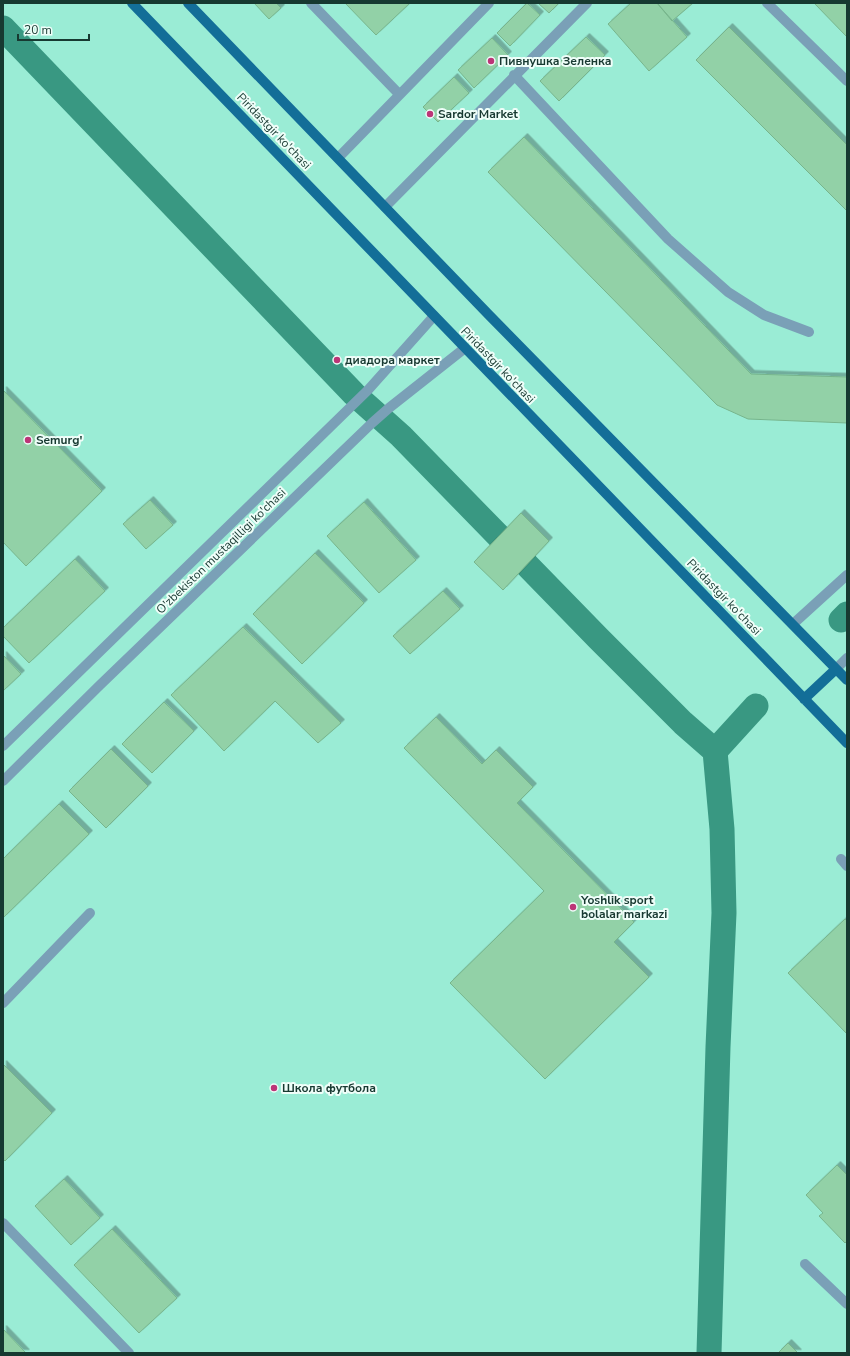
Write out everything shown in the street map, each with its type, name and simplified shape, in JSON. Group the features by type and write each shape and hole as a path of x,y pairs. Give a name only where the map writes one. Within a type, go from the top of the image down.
{"main road":[{"name":"Piridastgir ko'chasi","path":"132,3 847,743"},
{"path":"188,3 489,315 847,680"},
{"path":"804,699 836,669"}],"street":[{"path":"311,3 400,94"},
{"path":"338,158 489,3"},
{"path":"386,207 514,75 587,3"},
{"path":"767,3 847,81"},
{"path":"514,75 668,239 728,292 764,315 809,332"},
{"name":"O'zbekiston mustaqilligi ko'chasi","path":"3,746 368,390 434,316"},
{"name":"O'zbekiston mustaqilligi ko'chasi","path":"3,781 372,423 465,348"},
{"path":"793,624 847,575"},
{"path":"836,669 847,658"},
{"path":"3,1003 90,913"},
{"path":"3,1223 129,1353"},
{"path":"805,1264 847,1304"}],"building":[{"path":"254,3 276,3 281,8 269,19"},
{"path":"345,3 410,3 376,35"},
{"path":"527,3 540,15 510,46 497,33"},
{"path":"538,3 559,3 549,13"},
{"path":"631,3 657,3 687,37 649,71 608,24"},
{"path":"657,3 693,3 672,21"},
{"path":"814,3 847,3 847,37"},
{"path":"729,27 847,145 847,211 696,60"},
{"path":"586,37 605,55 559,101 540,81"},
{"path":"492,38 508,55 474,88 458,70"},
{"path":"454,77 469,93 438,122 423,107"},
{"path":"524,137 751,374 847,377 847,423 748,419 717,405 488,172"},
{"name":"Semurg'","path":"3,390 102,491 26,566 3,542"},
{"path":"150,500 173,525 146,549 123,524"},
{"path":"364,502 416,560 379,593 327,536"},
{"path":"521,513 549,541 503,590 474,562"},
{"path":"315,553 364,603 302,664 253,614"},
{"path":"75,559 105,591 29,663 3,636 3,628"},
{"path":"443,591 460,609 410,654 393,636"},
{"path":"243,627 341,723 318,743 275,701 224,751 171,695"},
{"path":"3,655 21,674 3,691"},
{"path":"164,702 194,731 152,773 122,744"},
{"name":"Yoshlik sport bolalar markazi","path":"436,717 482,764 496,750 533,787 517,803 634,922 614,942 649,977 545,1079 450,983 544,891 404,748"},
{"path":"111,749 148,786 106,828 69,791"},
{"path":"59,804 89,834 3,918 3,859"},
{"path":"845,919 847,921 847,1034 788,973"},
{"path":"3,1064 52,1113 5,1161 3,1159"},
{"path":"837,1165 847,1175 847,1241 845,1243 819,1216 823,1213 806,1195"},
{"path":"64,1179 100,1218 71,1245 35,1206"},
{"path":"112,1229 177,1298 139,1333 74,1265"},
{"path":"3,1329 26,1353 3,1353"},
{"path":"788,1343 798,1353 778,1353"}],"waterway":[{"path":"3,28 354,394 401,436 599,639 683,723 715,751"},
{"path":"841,620 847,614"},
{"path":"709,1353 718,1047 724,913 722,829 715,751 756,706"}],"place":[{"name":"Пивнушка Зеленка","path":"491,61"},
{"name":"Sardor Market","path":"430,114"},
{"name":"диадора маркет","path":"337,360"},
{"name":"Semurg'","path":"28,440"},
{"name":"Yoshlik sport bolalar markazi","path":"573,907"},
{"name":"Школа футбола","path":"274,1088"}]}
